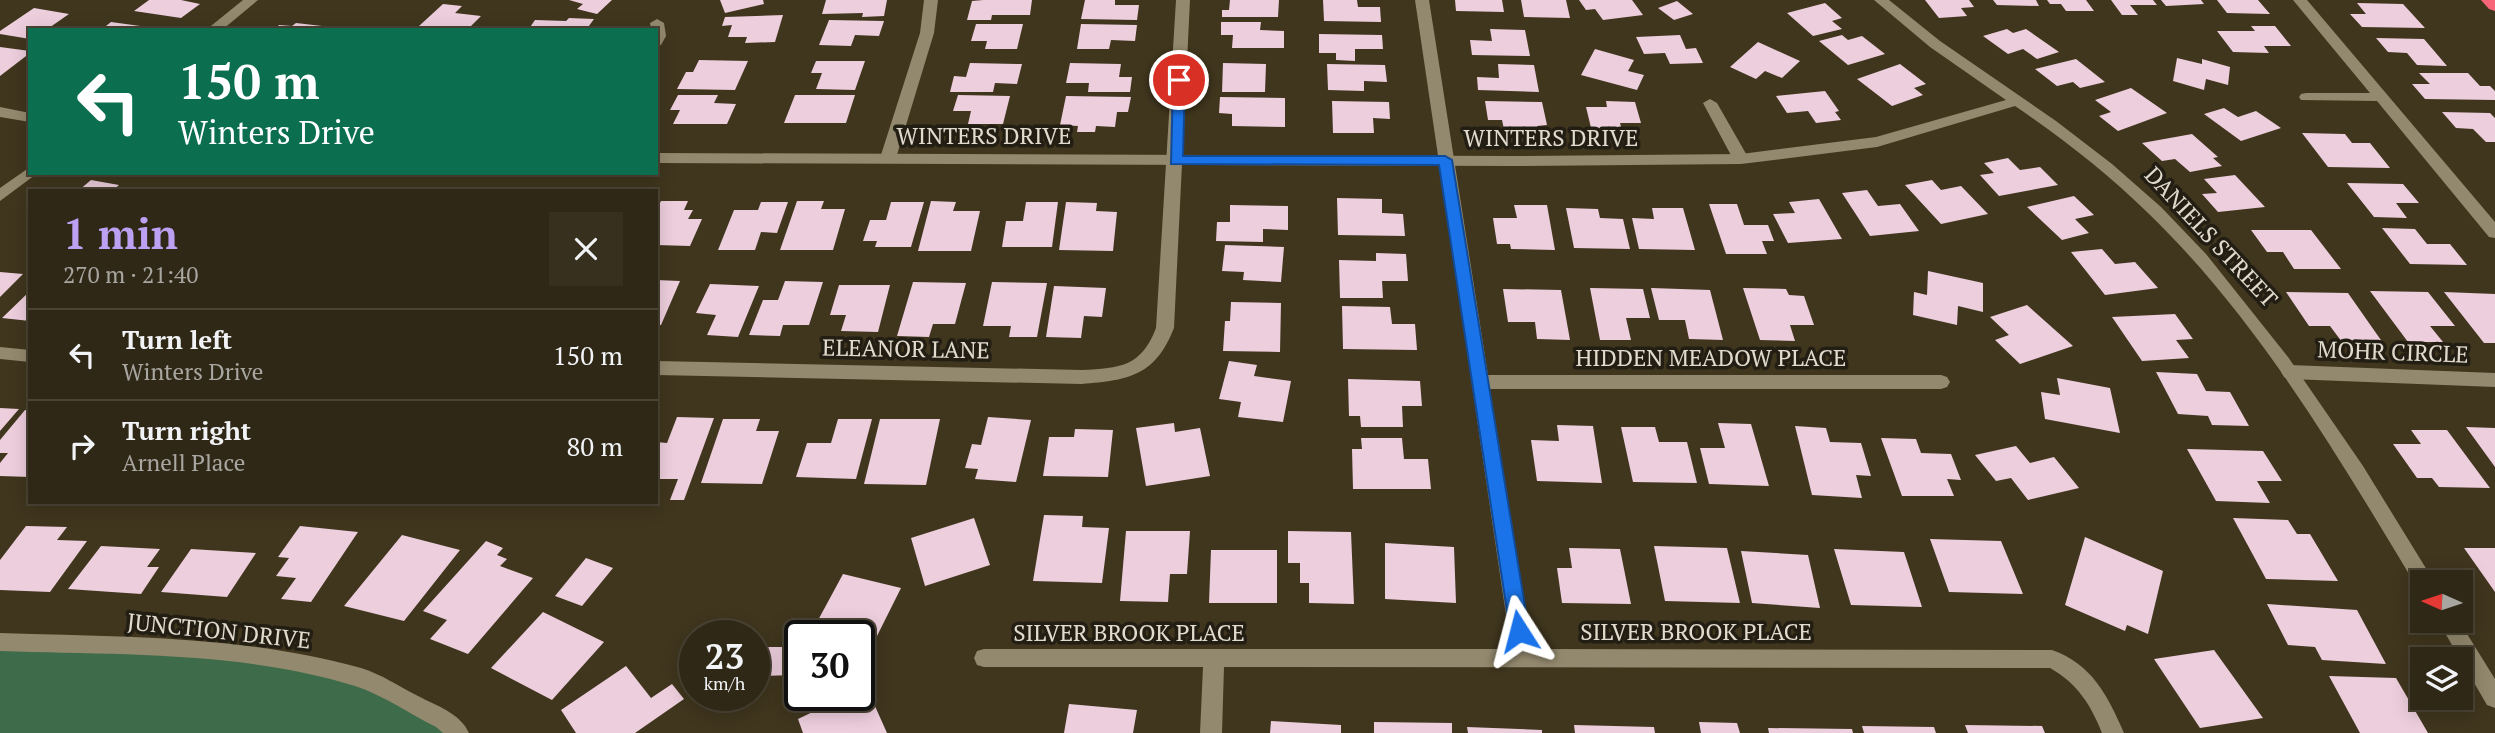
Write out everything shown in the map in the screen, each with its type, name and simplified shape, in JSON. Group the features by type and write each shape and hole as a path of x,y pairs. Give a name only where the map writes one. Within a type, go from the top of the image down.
{"highway":[{"path":"2489,0 2495,6"}],"street":[{"path":"216,28 251,0"},
{"path":"888,158 927,33 931,0"},
{"path":"1175,160 1183,0"},
{"path":"1423,0 1445,160 1482,382 1523,658"},
{"name":"DANIELS STREET","path":"1881,0 2106,166 2155,209 2226,286 2290,372 2417,570"},
{"path":"2300,0 2495,233"},
{"path":"657,23 658,28"},
{"path":"2306,96 2380,97"},
{"name":"WINTERS DRIVE","path":"658,158 1741,159 1807,153 1877,142 2018,101"},
{"path":"1710,103 1741,159"},
{"path":"0,112 28,118"},
{"name":"ELEANOR LANE","path":"658,368 1082,377 1115,375 1139,368 1160,345 1165,328 1175,160"},
{"path":"0,195 28,174"},
{"path":"0,353 28,356"},
{"name":"MOHR CIRCLE","path":"2290,372 2495,380"},
{"name":"HIDDEN MEADOW PLACE","path":"1482,382 1941,382"},
{"path":"2457,634 2489,679 2495,698"},
{"name":"JUNCTION DRIVE","path":"0,642 170,648 278,659 361,678 444,720 458,733"},
{"name":"SILVER BROOK PLACE","path":"984,658 2052,659 2071,667 2091,686 2113,733"},
{"path":"1211,733 1214,660"}],"green space":[{"path":"0,642 170,648 361,678 458,733 0,733"}],"building":[{"path":"149,0 181,0 200,4 181,18 134,11"},
{"path":"569,0 612,0 597,14 577,9 583,4"},
{"path":"720,0 763,0 764,4 725,13"},
{"path":"826,0 887,0 884,16 862,17 863,13 822,14"},
{"path":"1032,0 1030,15 992,15 991,20 967,20 972,1"},
{"path":"1085,0 1115,0 1115,5 1139,5 1137,20 1081,19"},
{"path":"1230,0 1279,0 1278,17 1222,17 1222,10 1229,10"},
{"path":"1323,0 1357,0 1358,7 1380,7 1381,22 1324,21"},
{"path":"1455,0 1502,0 1504,12 1456,11"},
{"path":"1521,0 1566,0 1570,18 1524,17"},
{"path":"1579,0 1632,0 1643,15 1603,20 1595,9 1586,10"},
{"path":"1925,0 1969,0 1974,7 1961,8 1967,16 1939,18"},
{"path":"1993,0 2036,0 2039,6 1997,5"},
{"path":"2047,0 2086,0 2094,11 2066,11 2061,4 2050,4"},
{"path":"2111,0 2153,0 2157,5 2130,5 2138,15 2122,15"},
{"path":"2161,0 2201,0 2204,4 2166,6"},
{"path":"2217,0 2258,0 2270,14 2227,13"},
{"path":"1677,1 1693,14 1674,20 1658,8"},
{"path":"1825,3 1842,18 1832,21 1842,29 1813,36 1787,13"},
{"path":"2357,3 2403,4 2425,28 2362,27 2350,14 2366,14"},
{"path":"443,4 462,6 455,13 481,16 469,28 419,26"},
{"path":"34,8 69,14 49,28 28,28 28,39 0,34 0,31"},
{"path":"783,15 775,42 745,43 747,37 728,37 732,25 722,26 725,17"},
{"path":"569,18 594,19 587,28 529,28 535,20 566,21"},
{"path":"829,20 884,21 879,36 855,35 851,46 819,45"},
{"path":"111,22 155,28 104,28"},
{"path":"1221,22 1261,22 1260,30 1284,31 1284,48 1232,48 1233,35 1221,35"},
{"path":"296,23 322,26 276,28 279,25 292,26"},
{"path":"976,24 1023,24 1017,49 985,49 987,41 971,41"},
{"path":"1081,24 1137,25 1135,41 1111,40 1109,49 1077,49"},
{"path":"2251,26 2275,26 2291,46 2264,46 2269,53 2233,52 2217,31 2255,31"},
{"path":"1490,29 1525,30 1530,56 1472,55 1470,40 1492,41"},
{"path":"2007,29 2013,33 2026,29 2059,52 2037,59 2023,49 2008,54 1983,36"},
{"path":"1319,34 1382,35 1383,49 1355,49 1355,61 1336,60 1336,53 1319,53"},
{"path":"1680,35 1686,49 1696,48 1703,63 1670,64 1665,53 1644,54 1636,37"},
{"path":"1842,35 1848,40 1862,36 1885,54 1848,65 1819,41"},
{"path":"2376,38 2424,39 2447,66 2417,65 2407,53 2388,52"},
{"path":"1758,42 1800,61 1782,78 1765,71 1756,79 1730,67"},
{"path":"0,47 28,51 28,55 0,76"},
{"path":"1595,49 1634,60 1628,71 1644,75 1637,90 1581,75"},
{"path":"2177,58 2202,64 2202,59 2230,67 2228,85 2206,79 2204,90 2173,81"},
{"path":"2076,59 2105,82 2080,88 2073,82 2057,86 2035,69"},
{"path":"699,60 748,61 735,90 677,89 686,72 693,72"},
{"path":"816,61 865,61 855,90 816,89 822,73 811,73"},
{"path":"970,63 1022,64 1017,84 995,83 993,92 950,92 954,76 966,77"},
{"path":"1070,63 1121,64 1119,77 1132,77 1130,92 1088,92 1089,83 1066,83"},
{"path":"1223,63 1266,64 1265,92 1222,92"},
{"path":"1327,64 1385,65 1387,82 1364,81 1364,91 1328,90"},
{"path":"1498,64 1534,65 1539,92 1478,90 1477,77 1499,78"},
{"path":"1900,64 1926,84 1914,88 1923,95 1892,106 1857,79"},
{"path":"2419,73 2468,73 2480,86 2490,86 2495,91 2495,100 2425,99 2412,84 2430,84"},
{"path":"2131,88 2167,113 2118,131 2099,116 2111,112 2095,100"},
{"path":"1825,91 1839,111 1835,112 1841,120 1816,123 1808,111 1787,113 1776,96"},
{"path":"678,95 718,95 714,103 736,104 727,124 673,124 680,110 670,110"},
{"path":"795,95 855,95 846,123 784,123"},
{"path":"958,95 1010,96 1003,124 968,124 971,111 953,111"},
{"path":"1066,96 1131,97 1128,112 1117,112 1115,127 1096,126 1095,132 1077,132 1078,126 1060,125"},
{"path":"1220,97 1285,98 1285,127 1232,126 1232,114 1219,113"},
{"path":"1332,101 1389,102 1390,119 1373,118 1374,133 1333,133"},
{"path":"1485,101 1542,102 1547,125 1537,126 1538,134 1505,134 1502,120 1488,120"},
{"path":"1606,101 1635,102 1641,123 1620,123 1624,137 1593,136 1586,107 1607,107"},
{"path":"2224,108 2238,117 2256,111 2281,128 2241,141 2204,114"},
{"path":"2442,112 2490,113 2495,118 2495,142 2486,142 2473,129 2456,128"},
{"path":"2302,133 2345,134 2352,143 2370,143 2390,168 2328,167"},
{"path":"2192,134 2218,157 2213,158 2222,166 2190,172 2175,159 2162,161 2142,143"},
{"path":"2008,158 2020,170 2040,167 2058,185 1999,196 1980,175 1994,173 1984,163"},
{"path":"2235,175 2265,207 2218,212 2202,194 2217,193 2204,179"},
{"path":"91,180 119,185 114,189 80,189"},
{"path":"1932,180 1941,190 1961,186 1988,214 1941,224 1905,185"},
{"path":"2347,183 2403,184 2419,203 2396,203 2407,218 2374,217"},
{"path":"1867,190 1878,206 1900,204 1919,231 1870,236 1842,193"},
{"path":"2074,196 2094,215 2075,219 2089,233 2062,240 2027,207"},
{"path":"1337,198 1382,199 1382,213 1403,214 1405,236 1338,235"},
{"path":"1819,199 1842,239 1788,243 1773,214 1795,213 1789,202"},
{"path":"661,201 688,201 684,210 693,210 688,219 702,219 690,246 658,245 658,207"},
{"path":"797,201 824,201 821,209 845,209 833,250 780,250"},
{"path":"931,201 956,202 953,211 980,211 971,251 918,251"},
{"path":"761,202 788,202 777,233 761,232 755,250 718,250 734,210 758,210"},
{"path":"891,202 924,202 911,247 875,247 877,241 863,241 870,220 886,220"},
{"path":"1026,202 1058,202 1052,247 1002,247 1006,221 1023,221"},
{"path":"1066,202 1097,203 1096,211 1117,212 1113,251 1059,250"},
{"path":"1709,204 1737,204 1744,225 1768,225 1774,241 1762,241 1767,254 1726,254"},
{"path":"1230,205 1288,206 1288,230 1263,229 1263,242 1216,241 1217,222 1230,222"},
{"path":"1514,205 1547,205 1555,250 1511,249 1510,244 1497,244 1493,218 1517,218"},
{"path":"1566,208 1598,209 1600,218 1623,219 1630,249 1574,248"},
{"path":"1652,208 1683,208 1695,250 1639,249 1632,218 1654,219"},
{"path":"2382,228 2415,229 2427,244 2450,244 2467,265 2410,264"},
{"path":"2251,230 2311,230 2341,269 2294,269 2283,252 2267,252"},
{"path":"1225,245 1284,247 1281,282 1243,280 1244,272 1222,271"},
{"path":"2102,249 2115,264 2135,262 2158,288 2105,295 2071,252"},
{"path":"1376,253 1406,254 1408,281 1382,281 1383,298 1340,298 1339,260 1376,261"},
{"path":"1928,271 1983,283 1983,312 1958,306 1957,325 1913,315 1914,292 1927,295"},
{"path":"0,272 23,274 0,297"},
{"path":"658,280 680,281 661,325 658,325"},
{"path":"785,281 823,282 809,325 783,325 780,336 749,335 763,300 778,300"},
{"path":"913,282 966,283 955,324 933,324 929,337 897,336"},
{"path":"992,282 1047,283 1037,337 1009,337 1011,326 983,326"},
{"path":"710,284 759,286 738,337 707,335 716,315 696,313"},
{"path":"839,285 890,285 878,332 841,331 846,315 830,315"},
{"path":"1054,286 1106,288 1102,317 1084,316 1081,338 1046,337"},
{"path":"1590,288 1643,289 1650,318 1626,318 1631,340 1600,340"},
{"path":"1651,288 1710,290 1723,340 1689,339 1685,320 1659,320"},
{"path":"1743,288 1786,289 1789,295 1804,296 1814,325 1790,325 1795,341 1760,340"},
{"path":"1503,289 1561,290 1570,340 1537,339 1535,322 1508,322"},
{"path":"2370,291 2428,292 2455,326 2430,326 2443,342 2408,342"},
{"path":"2286,292 2348,293 2383,343 2342,342 2330,326 2309,326"},
{"path":"2444,292 2495,294 2495,343 2484,343"},
{"path":"28,293 28,321 2,318"},
{"path":"1231,302 1281,303 1280,352 1223,351 1225,321 1230,321"},
{"path":"2027,305 2073,346 2020,364 1995,340 2009,335 1990,317"},
{"path":"1342,306 1390,307 1392,324 1415,324 1417,350 1343,349"},
{"path":"2175,314 2193,339 2176,340 2189,358 2142,361 2112,317"},
{"path":"1229,361 1257,365 1254,376 1291,381 1283,422 1238,417 1241,402 1219,399"},
{"path":"2156,372 2197,374 2206,391 2230,392 2249,426 2212,425 2208,416 2178,414"},
{"path":"2057,378 2110,388 2120,433 2045,419 2041,392 2060,395"},
{"path":"1348,379 1420,381 1422,406 1402,406 1403,427 1361,427 1360,416 1349,416"},
{"path":"0,408 19,409 0,431"},
{"path":"25,410 28,411 28,477 0,476 0,463 8,453 0,453 0,440"},
{"path":"677,417 714,418 684,500 670,500 678,479 658,479 658,442 667,443"},
{"path":"988,417 1031,420 1016,482 975,479 978,469 965,468 972,444 981,445"},
{"path":"723,419 760,419 756,431 779,431 762,484 701,483"},
{"path":"838,419 872,419 856,479 796,477 807,443 831,443"},
{"path":"880,419 940,419 926,485 864,484"},
{"path":"1174,423 1175,432 1200,428 1210,476 1146,486 1136,428"},
{"path":"1718,423 1751,424 1769,486 1709,484 1700,448 1725,448"},
{"path":"1557,425 1593,426 1602,483 1537,481 1531,440 1559,441"},
{"path":"1795,426 1826,428 1830,442 1861,443 1871,476 1856,475 1862,498 1812,495"},
{"path":"1621,427 1655,427 1659,442 1687,442 1697,483 1633,482"},
{"path":"2466,427 2495,428 2495,467"},
{"path":"1075,429 1113,430 1108,477 1043,476 1049,437 1074,437"},
{"path":"2411,430 2447,430 2490,488 2439,487 2432,478 2417,478 2393,444 2421,444"},
{"path":"1361,438 1402,438 1404,459 1428,459 1431,489 1353,489 1352,449 1362,449"},
{"path":"1881,438 1916,439 1921,453 1951,454 1961,480 1947,479 1954,496 1902,496"},
{"path":"2016,446 2030,463 2054,457 2079,488 2028,500 2011,478 1996,481 1975,455"},
{"path":"2187,449 2263,451 2282,481 2257,481 2270,503 2216,501"},
{"path":"1044,515 1083,516 1082,527 1109,528 1102,583 1033,581"},
{"path":"974,518 990,565 925,586 911,538"},
{"path":"2233,518 2288,520 2297,534 2310,534 2338,581 2266,579"},
{"path":"26,526 67,527 57,540 87,541 50,592 0,590 0,560"},
{"path":"300,526 358,532 311,602 281,599 296,578 276,576 289,558 278,557"},
{"path":"1126,531 1190,531 1187,574 1170,574 1168,602 1120,601"},
{"path":"1288,531 1351,532 1354,604 1309,603 1309,583 1300,583 1300,563 1288,563"},
{"path":"402,535 460,550 404,621 344,606"},
{"path":"2085,537 2163,571 2148,634 2127,625 2125,631 2065,605"},
{"path":"1930,539 2001,541 2023,594 1949,592"},
{"path":"486,541 503,548 497,555 507,559 500,566 533,578 468,654 430,639 447,620 423,611"},
{"path":"1385,543 1454,547 1456,603 1385,599"},
{"path":"101,546 160,549 147,567 159,567 141,594 68,589"},
{"path":"1654,546 1727,548 1740,603 1665,601"},
{"path":"1569,548 1620,549 1631,604 1562,603 1557,568 1572,568"},
{"path":"2464,548 2495,548 2495,592"},
{"path":"191,549 256,553 227,597 161,592"},
{"path":"1834,549 1904,552 1922,607 1851,605"},
{"path":"1211,550 1277,550 1277,603 1209,603"},
{"path":"1741,551 1808,555 1820,608 1752,603"},
{"path":"586,558 613,568 582,606 555,596"},
{"path":"843,574 901,588 875,640 875,620 818,620"},
{"path":"2267,604 2357,610 2386,664 2322,660 2315,647 2288,645"},
{"path":"543,612 604,642 552,700 491,668"},
{"path":"770,647 784,647 784,675 770,676"},
{"path":"2214,650 2263,718 2200,728 2154,659"},
{"path":"626,666 651,698 672,684 679,693 679,702 635,733 576,733 561,710"},
{"path":"2329,676 2396,678 2410,702 2410,710 2415,710 2428,733 2360,733"},
{"path":"1069,704 1137,710 1133,733 1064,733"},
{"path":"875,706 887,733 803,733 798,719 815,711 875,711"},
{"path":"1271,721 1341,725 1341,733 1270,733"},
{"path":"1374,722 1452,723 1452,733 1374,733"},
{"path":"1699,722 1737,723 1740,733 1701,733"},
{"path":"1574,725 1654,727 1655,733 1575,733"},
{"path":"1965,725 2042,726 2045,733 1968,733"},
{"path":"1862,726 1934,727 1936,733 1864,733"},
{"path":"1467,727 1542,730 1542,733 1468,733"},
{"path":"1768,728 1852,729 1853,733 1769,733"}],"route":[{"path":"1179,80 1175,160 1445,160 1519,631"}]}
